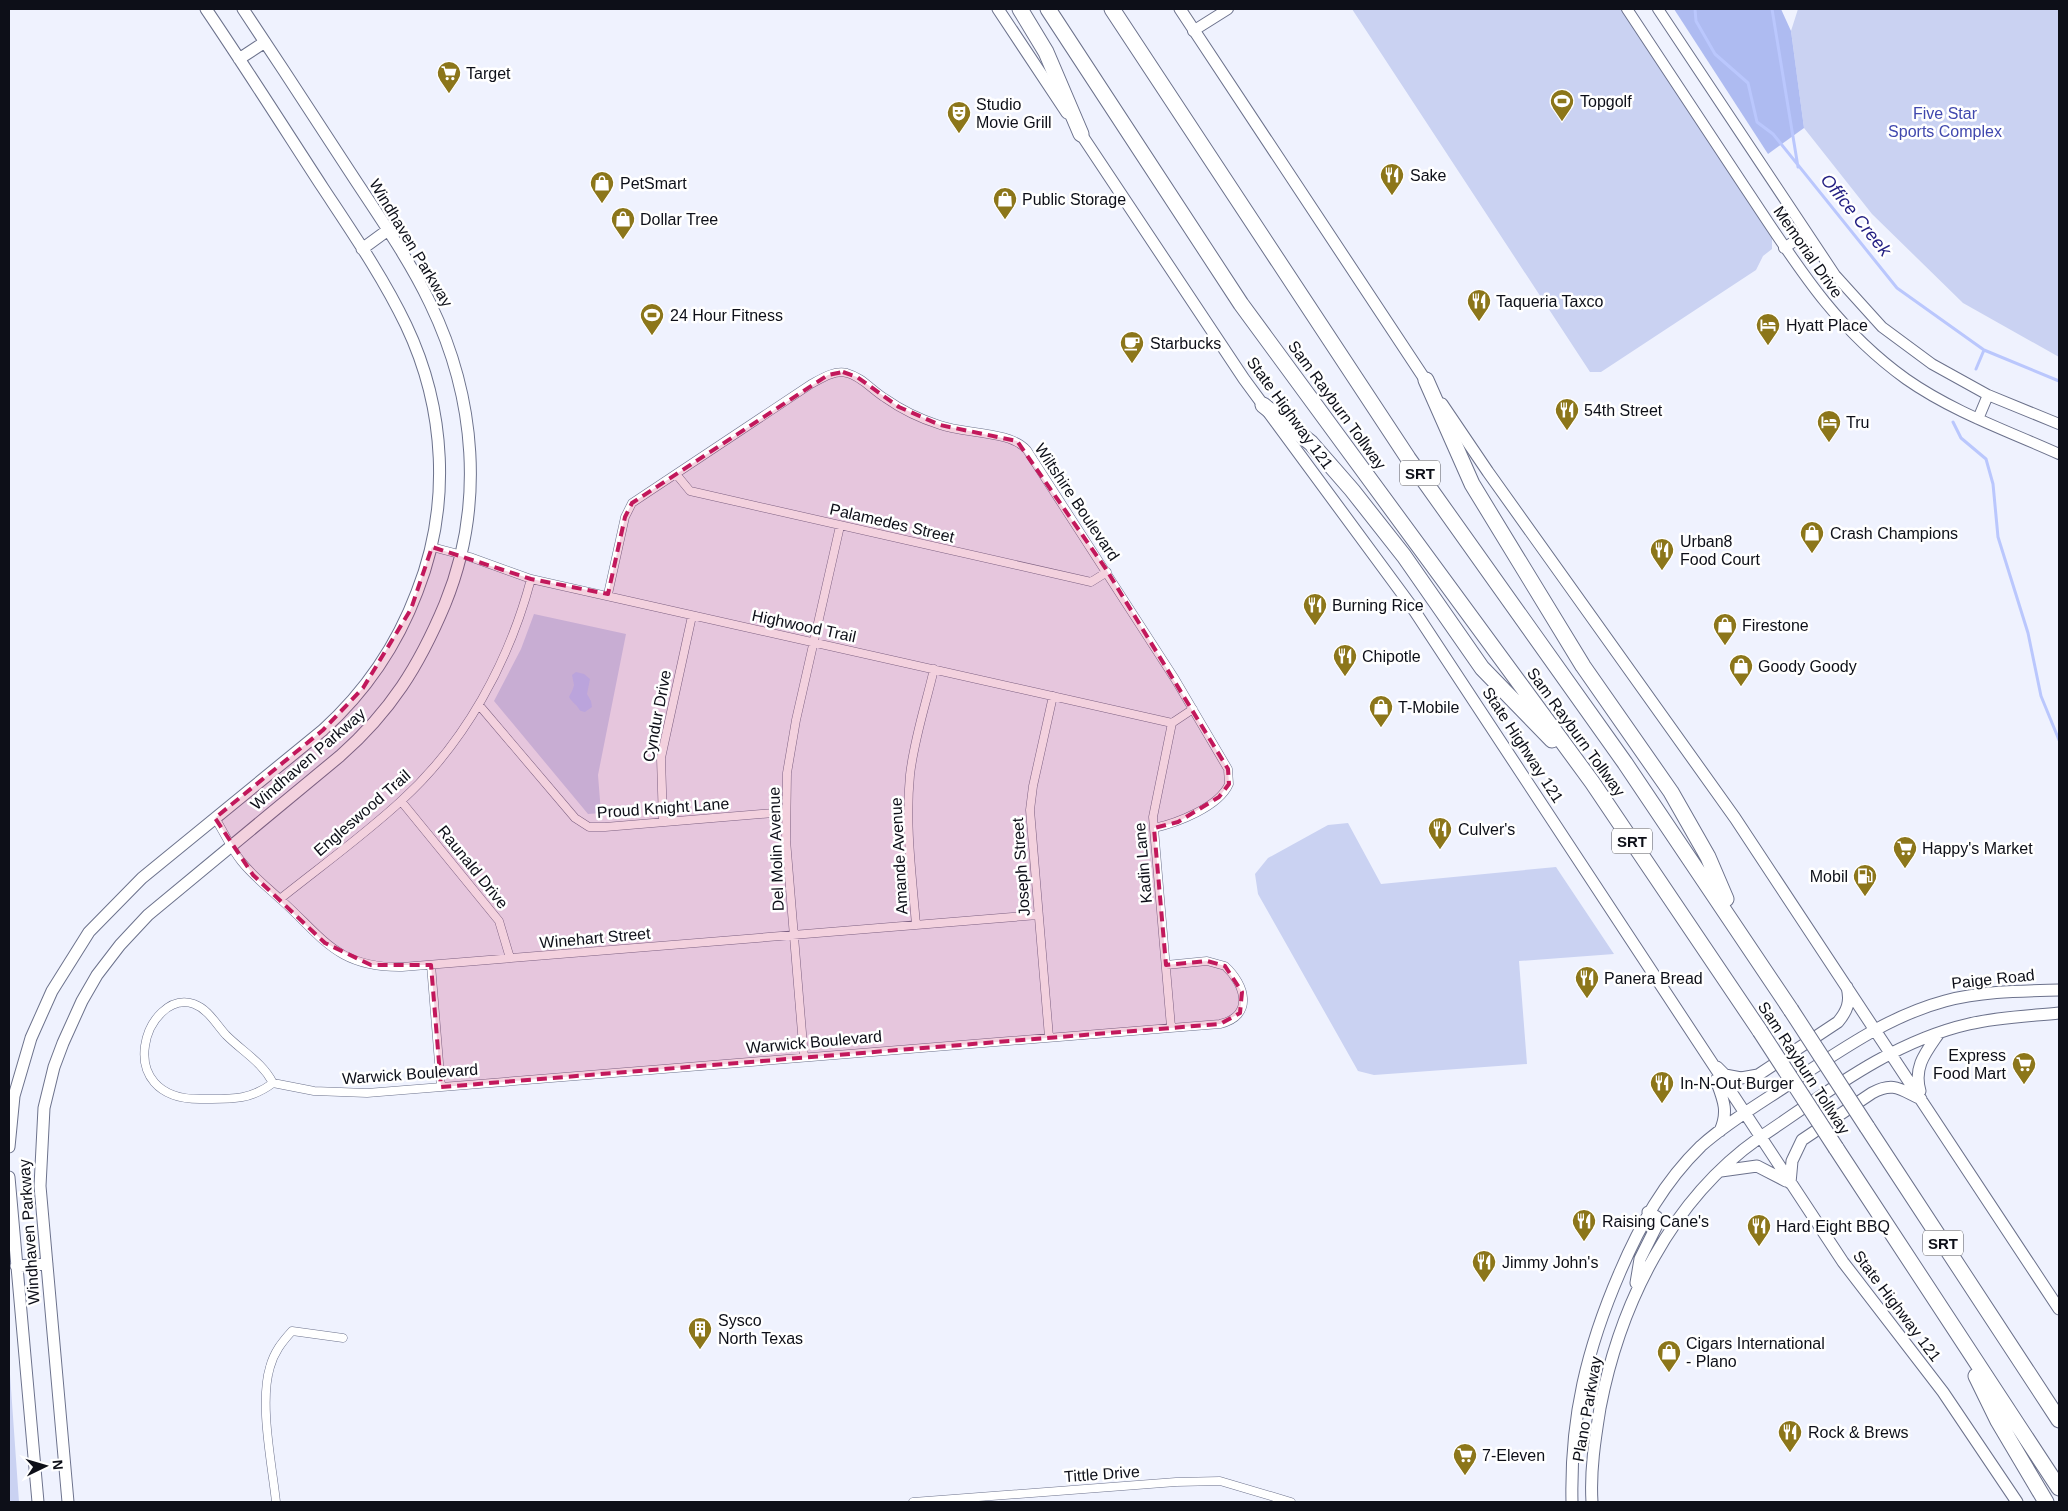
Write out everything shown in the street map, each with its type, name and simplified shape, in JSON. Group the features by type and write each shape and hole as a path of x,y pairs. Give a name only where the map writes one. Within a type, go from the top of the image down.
{"highway":[{"path":"1020,9 1046,52 1081,134"},
{"name":"Sam Rayburn Tollway","path":"1048,9 1241,304 1592,782 1760,1031 2059,1488"},
{"name":"Sam Rayburn Tollway","path":"1112,9 1408,458 1626,763 1739,930 2059,1420"},
{"path":"1426,380 1472,484 1583,666 1671,792 1708,857 1739,930"},
{"path":"1263,405 1311,443 1352,490 1404,556 1482,668 1592,782"},
{"path":"1946,1316 1998,1421 2046,1502"}],"main road":[{"name":"Windhaven Parkway","path":"9,1148 14,1096 23,1060 44,1008 89,932 114,904 142,878 323,730 363,688 388,652 411,609 432,547 440,502 440,445 430,394 407,326 362,249 206,9"},
{"name":"Windhaven Parkway","path":"68,1502 40,1186 41,1135 48,1090 70,1024 98,975 120,945 148,915 340,756 363,736 389,706 409,679 434,629 462,554 467,526 471,481 470,444 462,389 450,350 430,301 388,230 243,9"},
{"name":"State Highway 121","path":"998,9 1263,405 1412,607 1744,1115 1843,1262 1943,1392 2017,1502"},
{"path":"1180,9 1488,472 1708,779 1847,985 2059,1309"},
{"path":"239,59 265,42"},
{"path":"362,249 388,230"},
{"path":"1707,1057 1724,1075 1741,1078 1758,1075 1838,1022 1846,1012 1850,997 1847,985"},
{"name":"Paige Road","path":"1875,1028 1903,1015 1947,1000 1979,994 2059,990"},
{"path":"1891,1052 1939,1033 1969,1024 2059,1013"},
{"name":"Plano Parkway","path":"1572,1502 1573,1437 1579,1396 1590,1349 1608,1298 1636,1233 1648,1212 1688,1160 1719,1132 1875,1028"},
{"path":"1923,1100 1918,1083 1919,1064 1939,1033"},
{"name":"Plano Parkway","path":"1592,1502 1593,1464 1604,1392 1612,1357 1634,1295 1668,1235 1720,1171 1743,1150 1891,1052"},
{"path":"1707,1057 1725,1103 1726,1114 1719,1132"},
{"path":"1720,1171 1757,1166 1790,1183 1792,1161 1802,1140 1872,1093 1883,1087 1893,1086 1923,1100"},
{"name":"Windhaven Parkway","path":"9,1176 38,1502"},
{"path":"1634,1295 1640,1259 1658,1223 1657,1217 1648,1212"},
{"path":"16,1266 47,1264"}],"street":[{"path":"1193,31 1228,9"},
{"name":"Memorial Drive","path":"1628,9 1784,248 1821,299 1865,345 1907,379 1978,420 2059,454"},
{"name":"Memorial Drive","path":"1658,9 1835,275 1882,327 1932,364 1988,396 2059,424"},
{"path":"1784,248 1806,233"},
{"name":"Wiltshire Boulevard","path":"608,594 628,509 635,501 820,379 836,373 850,374 891,402 926,420 968,433 1011,438 1022,445 1108,572 1226,764 1229,784 1219,797 1178,822 1154,828"},
{"path":"1978,420 1988,396"},
{"name":"Palamedes Street","path":"676,474 690,491 840,526 1091,582 1108,572"},
{"name":"Del Molin Avenue","path":"804,1057 785,812 789,754 840,526"},
{"name":"Highwood Trail","path":"432,547 462,554 531,579 608,594 692,616 1172,723"},
{"name":"Engleswood Trail","path":"280,899 401,801 449,748 478,704 513,637 531,579"},
{"name":"Cyndur Drive","path":"663,822 661,758 692,616"},
{"name":"Amande Avenue","path":"916,925 909,838 908,796 912,762 934,669"},
{"name":"Joseph Street","path":"1049,1037 1030,810 1033,786 1053,696"},
{"name":"Proud Knight Lane","path":"478,704 581,824 596,828 785,812"},
{"path":"1172,723 1193,709"},
{"name":"Kadin Lane","path":"1171,1027 1154,828 1154,807 1172,723"},
{"name":"Raunald Drive","path":"401,801 499,921 510,958"},
{"name":"Winehart Street","path":"215,818 233,845 239,859 317,937 353,959 382,967 431,965 1038,915"},
{"name":"Warwick Boulevard","path":"273,1083 340,1094 441,1087 1228,1022 1240,1013 1244,1001 1242,992 1230,970 1220,963 1200,961 1166,964"},
{"path":"431,965 441,1087"},
{"path":"182,1002 195,1004 202,1008 227,1035 266,1069 273,1083 249,1097 193,1099 177,1097 161,1088 150,1076 143,1056 146,1038 157,1019 169,1007 182,1002"},
{"path":"276,1502 265,1396 270,1367 278,1347 292,1331 343,1338"},
{"name":"Tittle Drive","path":"913,1502 1176,1482 1220,1481 1291,1502"}],"highlighted area":[{"path":"843,372 857,377 899,407 940,425 1017,441 1106,569 1228,769 1229,784 1219,797 1178,822 1154,828 1166,965 1207,961 1225,966 1242,992 1240,1013 1220,1024 441,1087 431,965 371,965 325,943 253,875 215,818 323,730 363,688 411,609 432,547 531,579 608,594 625,517 632,503 828,375"}],"green space":[{"name":"Topgolf","path":"1352,9 1623,9 1772,236 1772,249 1763,256 1756,270 1601,372 1590,372"},
{"name":"Five Star Sports Complex","path":"1798,9 2059,9 2059,357 1963,303 1872,214 1804,128 1791,31"},
{"path":"534,614 626,634 598,775 601,813 588,814 494,701 521,649"},
{"path":"1348,823 1381,884 1556,867 1614,954 1519,961 1527,1064 1374,1075 1358,1071 1258,894 1255,874 1268,858 1328,825"},
{"path":"9,1360 19,1502 9,1502"}],"shaded area":[{"path":"1674,9 1781,9 1791,31 1804,128 1768,154"},
{"path":"576,672 584,674 590,679 587,694 592,707 585,712 580,710 569,698 574,685 572,675"}],"waterway":[{"name":"Office Creek","path":"1695,9 1696,21 1715,54 1748,83 1757,122 1773,134 1897,288 1984,350 2059,381"},
{"path":"1772,9 1798,167"},
{"path":"1976,369 1984,350"},
{"path":"1953,422 1961,438 1986,459 1993,484 1998,537 2028,633 2041,696 2059,740"}],"place":[{"name":"Target","path":"449,94"},
{"name":"Topgolf","path":"1562,122"},
{"name":"Studio Movie Grill","path":"959,134"},
{"name":"Sake","path":"1392,196"},
{"name":"PetSmart","path":"602,204"},
{"name":"Public Storage","path":"1005,220"},
{"name":"Dollar Tree","path":"623,240"},
{"name":"Taqueria Taxco","path":"1479,322"},
{"name":"24 Hour Fitness","path":"652,336"},
{"name":"Hyatt Place","path":"1768,346"},
{"name":"Starbucks","path":"1132,364"},
{"name":"54th Street","path":"1567,431"},
{"name":"Tru","path":"1829,443"},
{"name":"Crash Champions","path":"1812,554"},
{"name":"Urban8 Food Court","path":"1662,571"},
{"name":"Burning Rice","path":"1315,626"},
{"name":"Firestone","path":"1725,646"},
{"name":"Chipotle","path":"1345,677"},
{"name":"Goody Goody","path":"1741,687"},
{"name":"T-Mobile","path":"1381,728"},
{"name":"Culver's","path":"1440,850"},
{"name":"Happy's Market","path":"1905,869"},
{"name":"Mobil","path":"1865,897"},
{"name":"Panera Bread","path":"1587,999"},
{"name":"Express Food Mart","path":"2024,1085"},
{"name":"In-N-Out Burger","path":"1662,1104"},
{"name":"Raising Cane's","path":"1584,1242"},
{"name":"Hard Eight BBQ","path":"1759,1247"},
{"name":"Jimmy John's","path":"1484,1283"},
{"name":"Sysco North Texas","path":"700,1350"},
{"name":"Cigars International - Plano","path":"1669,1373"},
{"name":"Rock & Brews","path":"1790,1453"},
{"name":"7-Eleven","path":"1465,1476"}]}
